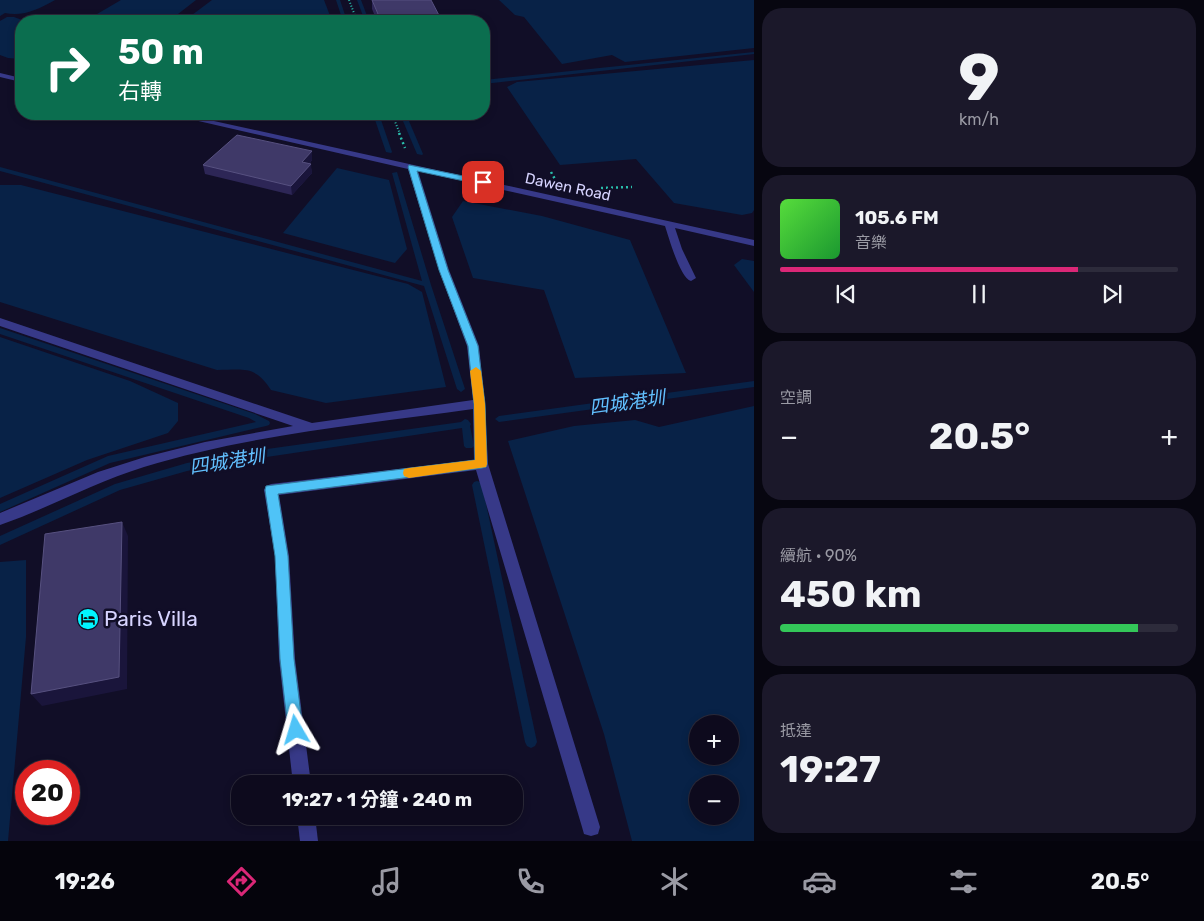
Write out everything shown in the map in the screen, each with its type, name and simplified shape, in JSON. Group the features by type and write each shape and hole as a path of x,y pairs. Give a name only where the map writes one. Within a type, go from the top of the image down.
{"street":[{"path":"0,75 15,79"},
{"name":"Dawen Road","path":"199,120 754,243"},
{"path":"412,167 444,270 473,346 479,404 482,464 591,827"},
{"path":"669,224 677,249 691,278"},
{"path":"0,322 308,427"},
{"path":"0,519 92,481 165,456 308,427 479,404"},
{"path":"301,775 287,659 282,556 271,490 482,464"},
{"path":"307,825 309,841"}],"path":[{"path":"349,0 355,15"},
{"path":"394,120 412,167"}],"water":[{"path":"0,0 55,0 31,11 18,14 5,13 0,16"},
{"path":"121,0 196,0 177,15 95,15"},
{"path":"212,0 324,0 330,15 192,15"},
{"path":"499,0 754,0 754,48 625,62 612,55 562,64 524,17 515,15"},
{"path":"7,17 15,17 15,59 0,55 0,21"},
{"path":"754,60 754,210 752,213 742,215 674,203 636,159 560,165 507,87 517,82"},
{"path":"337,168 389,180 407,249 395,263 283,233"},
{"path":"0,185 21,185 408,284 422,292 446,387 326,403 271,390 260,376 248,371 217,370 0,302"},
{"path":"463,201 542,216 630,240 686,373 575,378 544,290 473,278 452,217"},
{"path":"742,259 754,261 754,292 734,265"},
{"path":"0,337 130,381 178,403 178,421 168,433 87,460 0,498"},
{"path":"754,406 754,841 632,841 604,734 508,441 574,426 635,420 659,427"},
{"path":"26,560 26,637 8,841 0,841 0,562"}],"building":[{"path":"372,0 431,0 439,15 378,15"},
{"path":"237,135 312,151 302,162 311,164 291,186 203,165"},
{"name":"Paris Villa","path":"122,522 119,677 31,694 45,534"}],"waterway":[{"path":"338,0 343,15"},
{"path":"359,0 365,15"},
{"path":"490,81 754,53"},
{"path":"378,120 389,152"},
{"path":"406,120 420,154"},
{"path":"0,169 427,285"},
{"path":"395,173 427,285"},
{"path":"427,285 461,389"},
{"path":"0,331 252,416 266,423 108,460 0,508"},
{"name":"四城港圳","path":"499,419 754,384"},
{"name":"四城港圳","path":"0,541 118,487 187,467 260,454 465,424"},
{"path":"465,424 469,446"},
{"path":"477,485 531,742"}],"slow traffic":[{"path":"409,473 482,464 476,371"}],"place":[{"name":"Paris Villa","path":"88,619"}],"route":[{"path":"296,730 287,659 282,556 271,490 482,464 479,404 473,346 444,270 412,167 483,182"}]}
